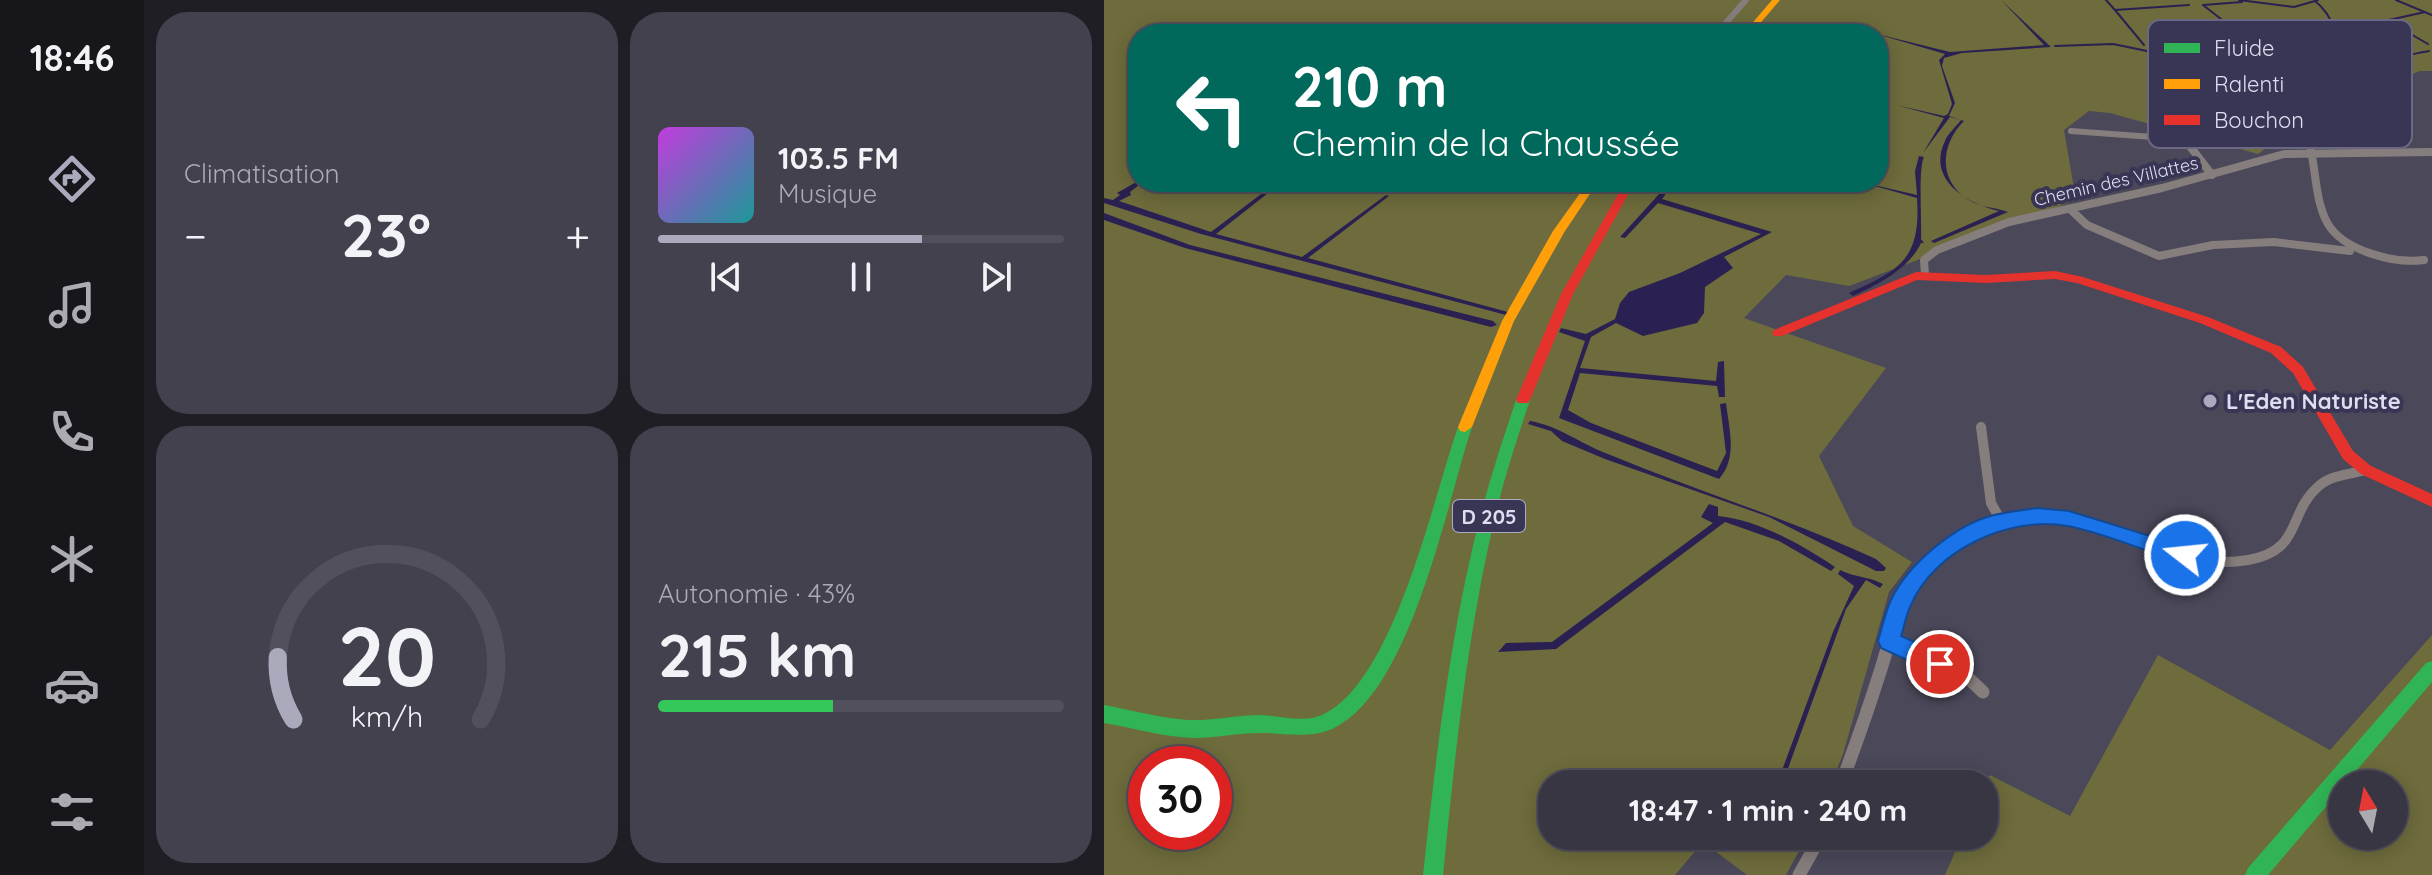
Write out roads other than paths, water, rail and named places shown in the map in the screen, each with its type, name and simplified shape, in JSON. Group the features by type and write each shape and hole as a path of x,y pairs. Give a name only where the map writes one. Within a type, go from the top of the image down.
{"street":[{"path":"1725,24 1746,0"},
{"path":"1755,24 1772,4"},
{"path":"2071,131 2148,137"},
{"path":"2193,148 2212,175"},
{"path":"2311,151 2328,225 2343,239 2391,259 2409,263 2424,260"},
{"name":"Chemin des Villattes","path":"1925,275 1924,260 1937,250 2009,222 2072,211 2284,154 2311,151 2429,152"},
{"path":"2429,152 2432,162"},
{"path":"1104,714 1198,729 1327,722 1353,704 1390,650 1407,614 1466,422 1508,321 1559,231 1586,192"},
{"name":"D 205","path":"1433,875 1457,665 1500,472 1520,408 1560,307 1584,257 1624,192"},
{"path":"2072,211 2087,225 2159,256 2213,245 2274,242 2350,251"},
{"path":"1778,333 1916,276 2067,278 2121,292 2241,334 2276,350 2298,370 2348,455 2366,470 2432,501"},
{"path":"1981,427 1991,503 2001,521"},
{"path":"1846,770 1900,604 1930,563 1956,543 2001,521 2037,515 2069,519 2206,561 2246,561 2264,557 2295,533 2310,498 2320,485 2366,470"},
{"path":"1889,641 1966,676 1983,692"},
{"path":"2255,875 2432,669"},
{"path":"1799,875 1813,850"}],"waterway":[{"path":"2106,0 2115,10"},
{"path":"2239,0 2294,7 2315,1"},
{"path":"2396,0 2425,12"},
{"path":"2315,1 2331,20"},
{"path":"2222,20 2203,5 2242,2"},
{"path":"2115,10 2189,5"},
{"path":"2115,10 2144,45"},
{"path":"2389,20 2425,12"},
{"path":"2425,12 2432,15"},
{"path":"2412,35 2428,44"},
{"path":"2055,46 2113,44 2148,52"},
{"path":"2412,54 2429,51"}],"place":[{"name":"L'Eden Naturiste","path":"2210,401"}]}
